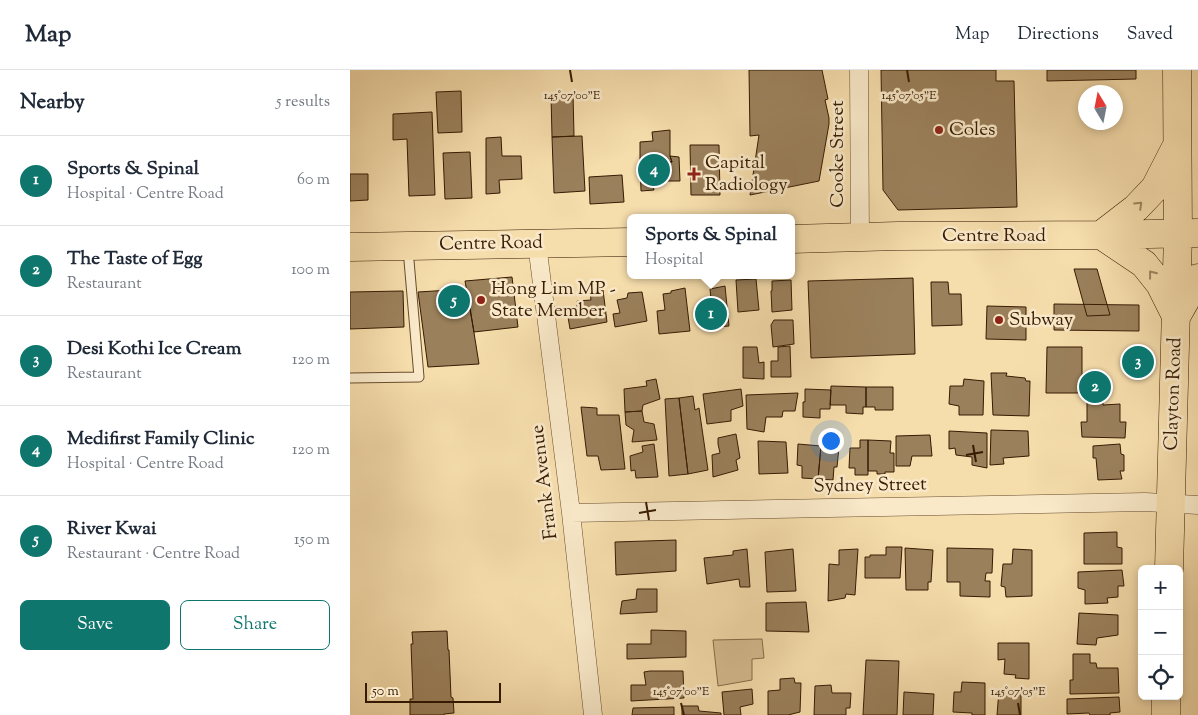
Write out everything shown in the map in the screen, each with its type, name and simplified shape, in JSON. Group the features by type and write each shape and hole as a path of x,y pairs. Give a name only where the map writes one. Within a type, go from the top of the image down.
{"main road":[{"name":"Clayton Road","path":"1169,565 1176,316 1188,234 1178,144 1177,70"},
{"path":"1176,316 1160,284 1144,264 1101,235 1136,208 1155,188 1178,144 1198,174"},
{"name":"Centre Road","path":"795,239 908,236 1188,234"},
{"name":"Centre Road","path":"350,247 627,242"},
{"path":"1176,316 1198,278"},
{"path":"1166,700 1166,715"}],"street":[{"name":"Cooke Street","path":"859,70 860,238"},
{"name":"Frank Avenue","path":"537,244 594,715"},
{"name":"Sydney Street","path":"571,514 1154,502 1198,506"}],"lane":[{"path":"350,378 419,377 408,246"}],"shaded area":[{"path":"762,639 764,658 752,659 752,680 718,686 713,640"}],"building":[{"path":"749,70 822,70 828,99 825,100 829,124 819,181 750,195 759,135 750,136"},
{"path":"881,70 996,70 996,81 1014,81 1017,207 898,210 883,190"},
{"path":"1047,70 1136,70 1136,79 1047,81"},
{"path":"461,91 462,132 438,133 436,92"},
{"path":"573,94 574,136 552,137 551,95"},
{"path":"432,112 435,195 409,196 407,139 393,140 393,114"},
{"path":"670,130 670,156 672,162 640,161 640,142 653,141 652,132"},
{"path":"582,136 585,191 554,193 552,137"},
{"path":"501,137 502,156 521,156 522,179 499,180 500,193 486,194 486,138"},
{"path":"690,145 719,145 720,195 691,195"},
{"path":"470,152 472,198 445,199 443,153"},
{"path":"670,156 679,157 680,181 652,181 654,190 641,191 640,161 672,162"},
{"path":"350,174 368,174 368,200 350,201"},
{"path":"622,175 624,202 590,204 589,177"},
{"path":"1074,269 1097,269 1110,315 1087,316"},
{"path":"512,277 518,327 474,332 465,281"},
{"path":"913,278 915,354 811,358 808,281"},
{"path":"756,279 759,310 738,312 736,280"},
{"path":"791,280 792,310 772,312 772,281"},
{"path":"931,282 948,282 949,294 961,294 962,325 932,326"},
{"path":"725,286 729,326 704,328 701,323 699,308 707,306 706,299 711,299 710,289"},
{"path":"685,288 690,331 659,334 657,311 665,310 663,294"},
{"path":"467,289 479,364 428,367 418,292"},
{"path":"603,290 607,322 570,329 568,317 572,316 571,308 577,307 577,301 591,300 590,292"},
{"path":"403,291 404,327 350,329 350,292"},
{"path":"642,292 647,321 615,327 613,314 620,313 617,300 627,298 628,293"},
{"path":"1054,304 1139,305 1139,331 1054,330"},
{"path":"987,306 1026,307 1026,340 986,339"},
{"path":"774,320 793,320 794,344 773,347 771,325"},
{"path":"790,346 791,377 771,377 771,361 778,361 778,347"},
{"path":"743,347 757,347 759,363 764,362 764,379 743,378"},
{"path":"1047,347 1082,347 1082,393 1046,393"},
{"path":"991,373 1007,373 1006,376 1025,378 1026,381 1030,381 1029,416 993,415"},
{"path":"656,379 660,399 643,405 642,411 625,412 624,389 647,386 646,381"},
{"path":"964,379 984,381 983,415 959,415 959,406 949,404 950,386 963,386"},
{"path":"831,386 866,387 866,407 863,407 863,414 846,413 846,405 830,405"},
{"path":"866,387 893,387 893,410 875,410 875,407 866,407"},
{"path":"741,389 743,406 731,410 731,421 707,424 703,394"},
{"path":"805,389 831,390 830,409 820,409 820,418 803,417"},
{"path":"798,393 795,411 783,411 782,417 766,417 764,432 747,429 746,395"},
{"path":"693,396 695,410 699,408 708,470 688,474 679,398"},
{"path":"679,398 688,474 669,476 665,399"},
{"path":"1103,400 1103,405 1120,404 1120,422 1126,422 1125,438 1082,437 1081,422 1087,422 1087,401"},
{"path":"581,407 597,408 597,415 619,415 625,469 601,470 598,456 587,456"},
{"path":"642,411 644,422 654,424 657,440 632,442 634,430 626,425 625,412"},
{"path":"991,430 1028,431 1029,456 1003,458 1004,464 990,465"},
{"path":"949,431 987,433 987,468 972,465 972,457 956,455 955,448 949,449"},
{"path":"736,434 740,458 736,460 738,470 713,477 712,455 720,453 718,438"},
{"path":"930,435 932,456 912,456 910,466 896,466 896,436"},
{"path":"860,440 868,440 868,475 855,475 855,468 849,468 850,448 860,448"},
{"path":"868,440 891,441 890,453 894,453 894,472 877,474 877,471 868,471"},
{"path":"758,441 786,442 788,473 759,474"},
{"path":"654,444 658,477 636,478 635,470 631,471 630,456 643,452 642,446"},
{"path":"798,444 821,446 818,479 802,478 802,466 797,465"},
{"path":"1120,444 1121,454 1124,455 1124,471 1120,471 1122,479 1098,480 1096,458 1093,458 1093,446"},
{"path":"821,446 839,447 837,467 834,467 833,480 818,479"},
{"path":"1117,532 1117,547 1122,548 1122,564 1084,564 1084,533"},
{"path":"676,540 676,571 616,575 615,542"},
{"path":"886,547 902,547 900,578 865,578 865,557 870,557 870,555 886,555"},
{"path":"905,548 933,550 931,582 928,582 928,590 906,590"},
{"path":"947,548 993,549 992,573 986,573 985,581 990,581 990,597 960,596 960,582 947,582"},
{"path":"747,549 750,587 740,587 739,579 707,584 704,558 733,555 733,551"},
{"path":"793,549 796,591 767,592 765,552"},
{"path":"858,549 855,595 846,594 845,598 828,601 829,564 839,565 839,550"},
{"path":"1013,549 1032,550 1032,596 1006,597 1005,587 1001,586 1003,564 1012,564"},
{"path":"1122,570 1124,586 1118,586 1118,597 1107,598 1108,603 1085,604 1085,590 1078,588 1078,572"},
{"path":"637,589 657,589 657,612 620,614 622,601 636,599"},
{"path":"806,602 809,632 766,631 766,603"},
{"path":"1079,613 1118,615 1118,635 1097,638 1096,645 1077,644"},
{"path":"651,630 686,631 686,657 627,659 627,644 651,644"},
{"path":"447,631 451,697 453,698 454,713 444,715 410,715 410,699 413,699 412,632"},
{"path":"998,643 1029,643 1029,679 1015,678 1016,675 1004,674 1005,659 998,660"},
{"path":"1073,654 1090,654 1090,663 1096,663 1097,668 1118,668 1119,693 1070,694 1070,680 1073,680"},
{"path":"866,660 899,661 897,715 863,715"},
{"path":"683,671 684,698 631,701 631,685 646,685 644,672"},
{"path":"794,678 795,683 801,683 800,712 788,715 768,715 768,691 780,690 780,679"},
{"path":"962,682 985,683 985,715 953,712 954,692 961,692"},
{"path":"831,685 832,693 851,693 850,708 846,708 846,715 814,715 815,686"},
{"path":"752,689 753,704 740,707 741,715 724,715 722,692"},
{"path":"1021,689 1021,715 997,715 999,690"},
{"path":"904,692 934,694 933,715 903,715"},
{"path":"1119,697 1120,712 1110,713 1110,715 1090,715 1089,713 1067,714 1067,699"},
{"path":"682,706 698,706 699,711 721,713 721,715 682,715"},
{"path":"674,707 674,715 632,715 633,708"}],"place":[{"name":"Coles","path":"939,130"},
{"name":"Medifirst Family Clinic","path":"654,170"},
{"name":"Capital Radiology","path":"694,174"},
{"name":"Hong Lim MP - State Member","path":"481,300"},
{"name":"River Kwai","path":"454,301"},
{"name":"Sports & Spinal","path":"711,314"},
{"name":"Subway","path":"999,320"},
{"name":"Desi Kothi Ice Cream","path":"1138,362"},
{"name":"The Taste of Egg","path":"1095,387"}]}
